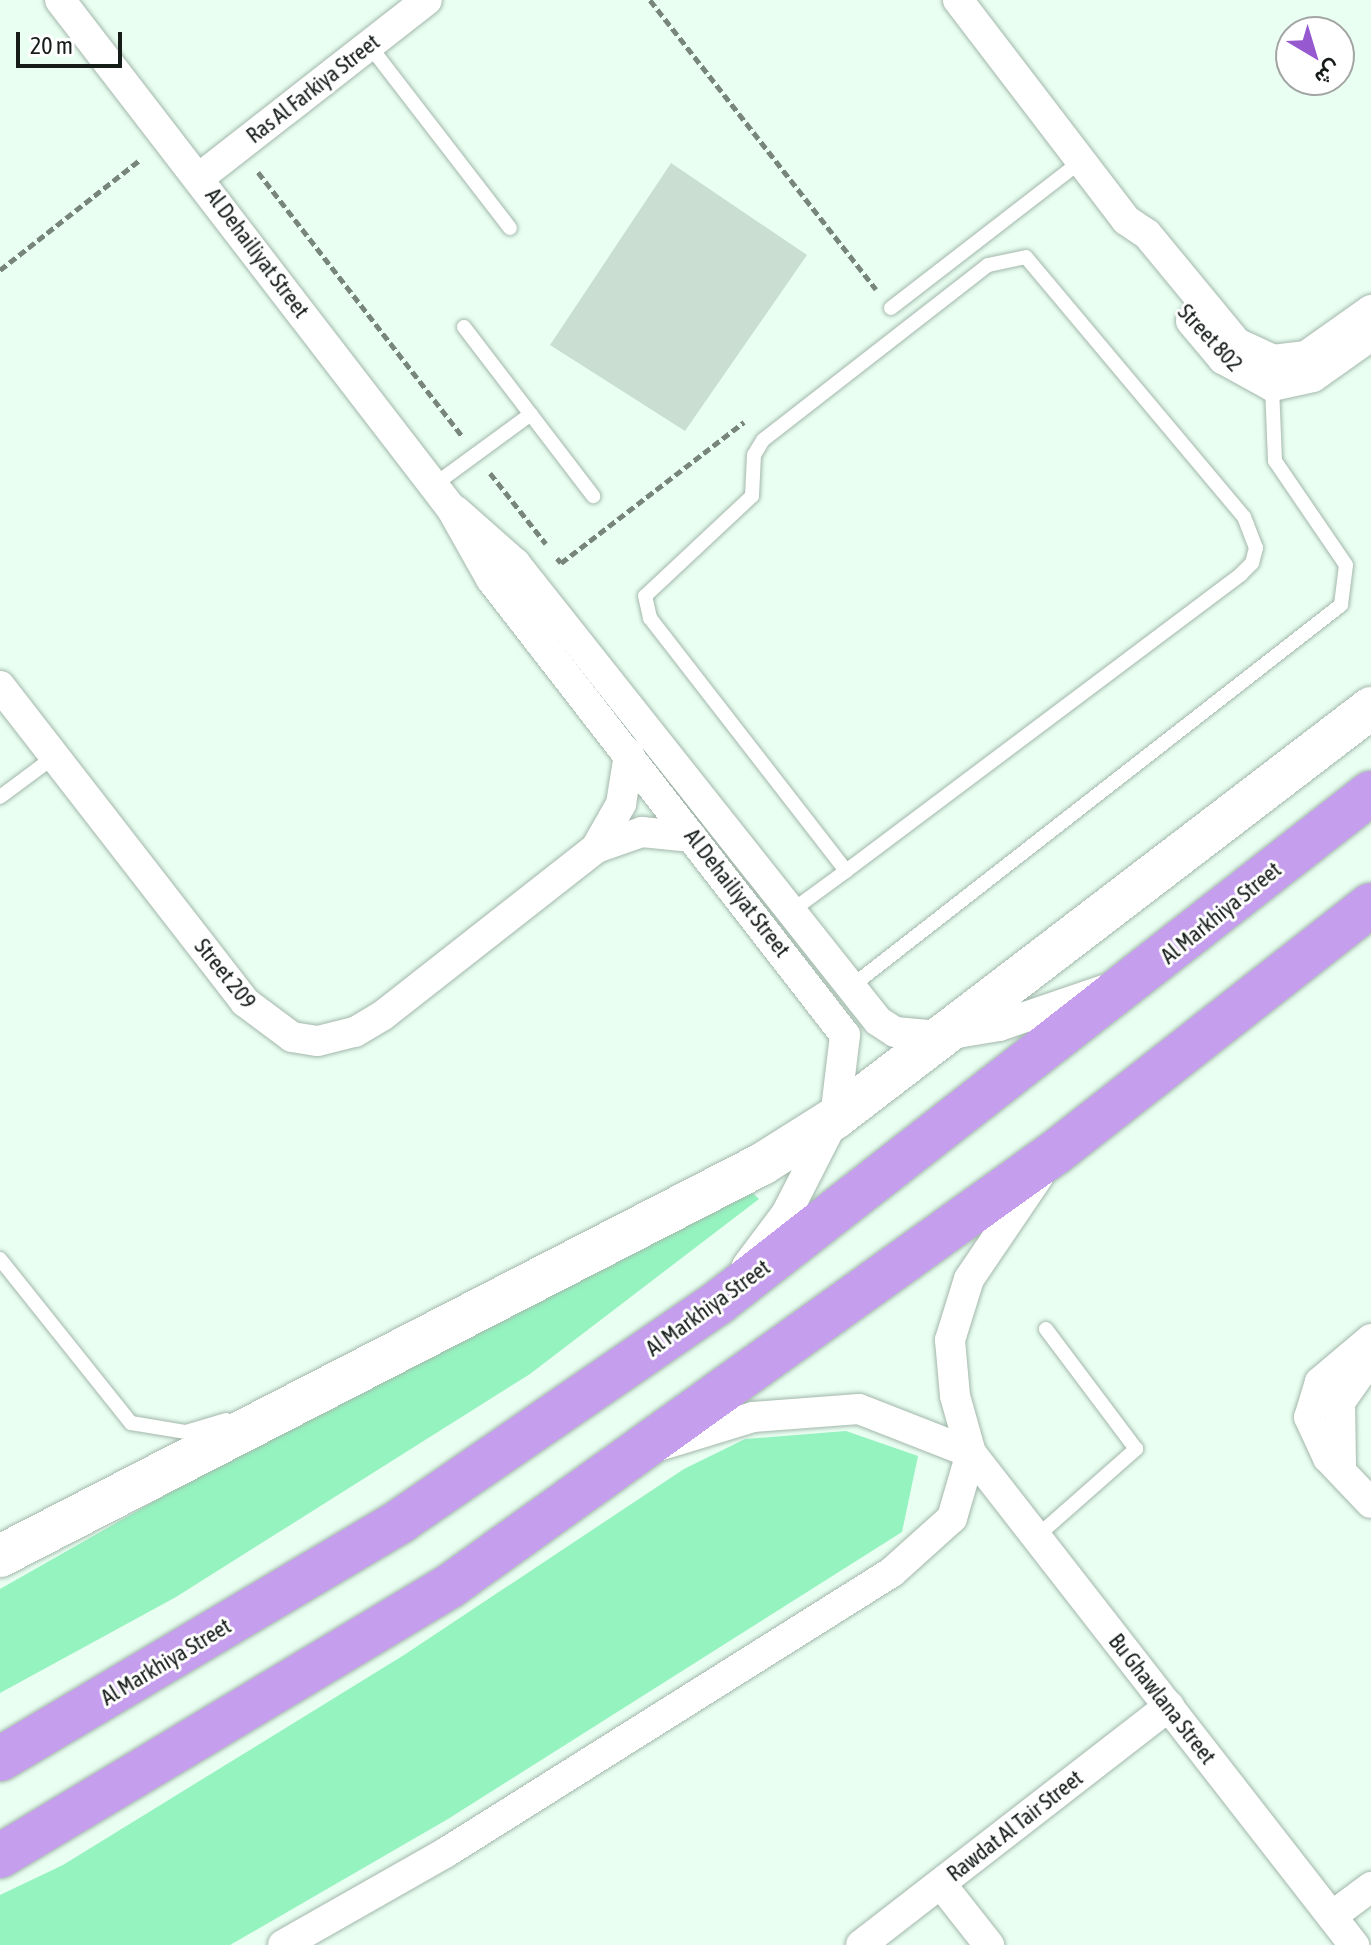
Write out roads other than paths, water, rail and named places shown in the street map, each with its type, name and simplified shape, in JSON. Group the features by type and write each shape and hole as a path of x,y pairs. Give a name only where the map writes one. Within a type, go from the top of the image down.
{"highway":[{"name":"Al Markhiya Street","path":"0,1759 402,1520 719,1302 1138,979 1371,793"},
{"path":"0,1856 450,1586 643,1451 1056,1152 1371,905"}],"main road":[{"path":"0,1556 292,1401 762,1164 835,1118 1371,708"}],"street":[{"name":"Al Dehailiyat Street","path":"60,0 443,496 491,579 845,1035 835,1118 786,1214 719,1302"},
{"name":"Ras Al Farkiya Street","path":"199,178 427,0"},
{"name":"Street 802","path":"958,0 1126,220 1147,234 1237,343 1257,355 1306,356 1371,310"},
{"name":"Street 802","path":"1126,220 1133,246 1223,359 1272,386"},
{"path":"1272,386 1313,377 1371,336"},
{"name":"Al Dehailiyat Street","path":"443,496 515,563 848,989 895,1032 939,1036 999,1026 1138,979"},
{"name":"Street 209","path":"0,686 245,1002 292,1037 342,1035 382,1016 596,848 642,832 692,837"},
{"name":"Street 209","path":"596,848 621,804 629,754"},
{"name":"Bu Ghawlana Street","path":"1056,1152 969,1279 950,1340 955,1396 971,1453 1354,1945"},
{"path":"1371,1339 1329,1372 1310,1405 1320,1445 1341,1465 1371,1503"},
{"path":"1341,1465 1340,1402 1371,1358"},
{"path":"283,1945 445,1853 892,1572 952,1518 971,1453 859,1409 753,1417 643,1451"},
{"name":"Rawdat Al Tair Street","path":"861,1945 1169,1706"},
{"path":"941,1884 989,1945"},
{"path":"1332,1916 1371,1887"}],"lane":[{"path":"369,45 510,228"},
{"path":"891,308 1081,161"},
{"path":"789,913 846,871 1241,574 1256,548 1244,517 1026,257 988,265 763,440 754,455 752,496 645,596 650,618 846,871"},
{"path":"464,327 593,496"},
{"path":"848,989 1341,605 1346,565 1275,461 1272,386"},
{"path":"443,496 531,414"},
{"path":"0,797 55,756"},
{"path":"2,1264 131,1423 186,1432 292,1401"},
{"path":"1035,1538 1136,1449 1046,1329"}]}
